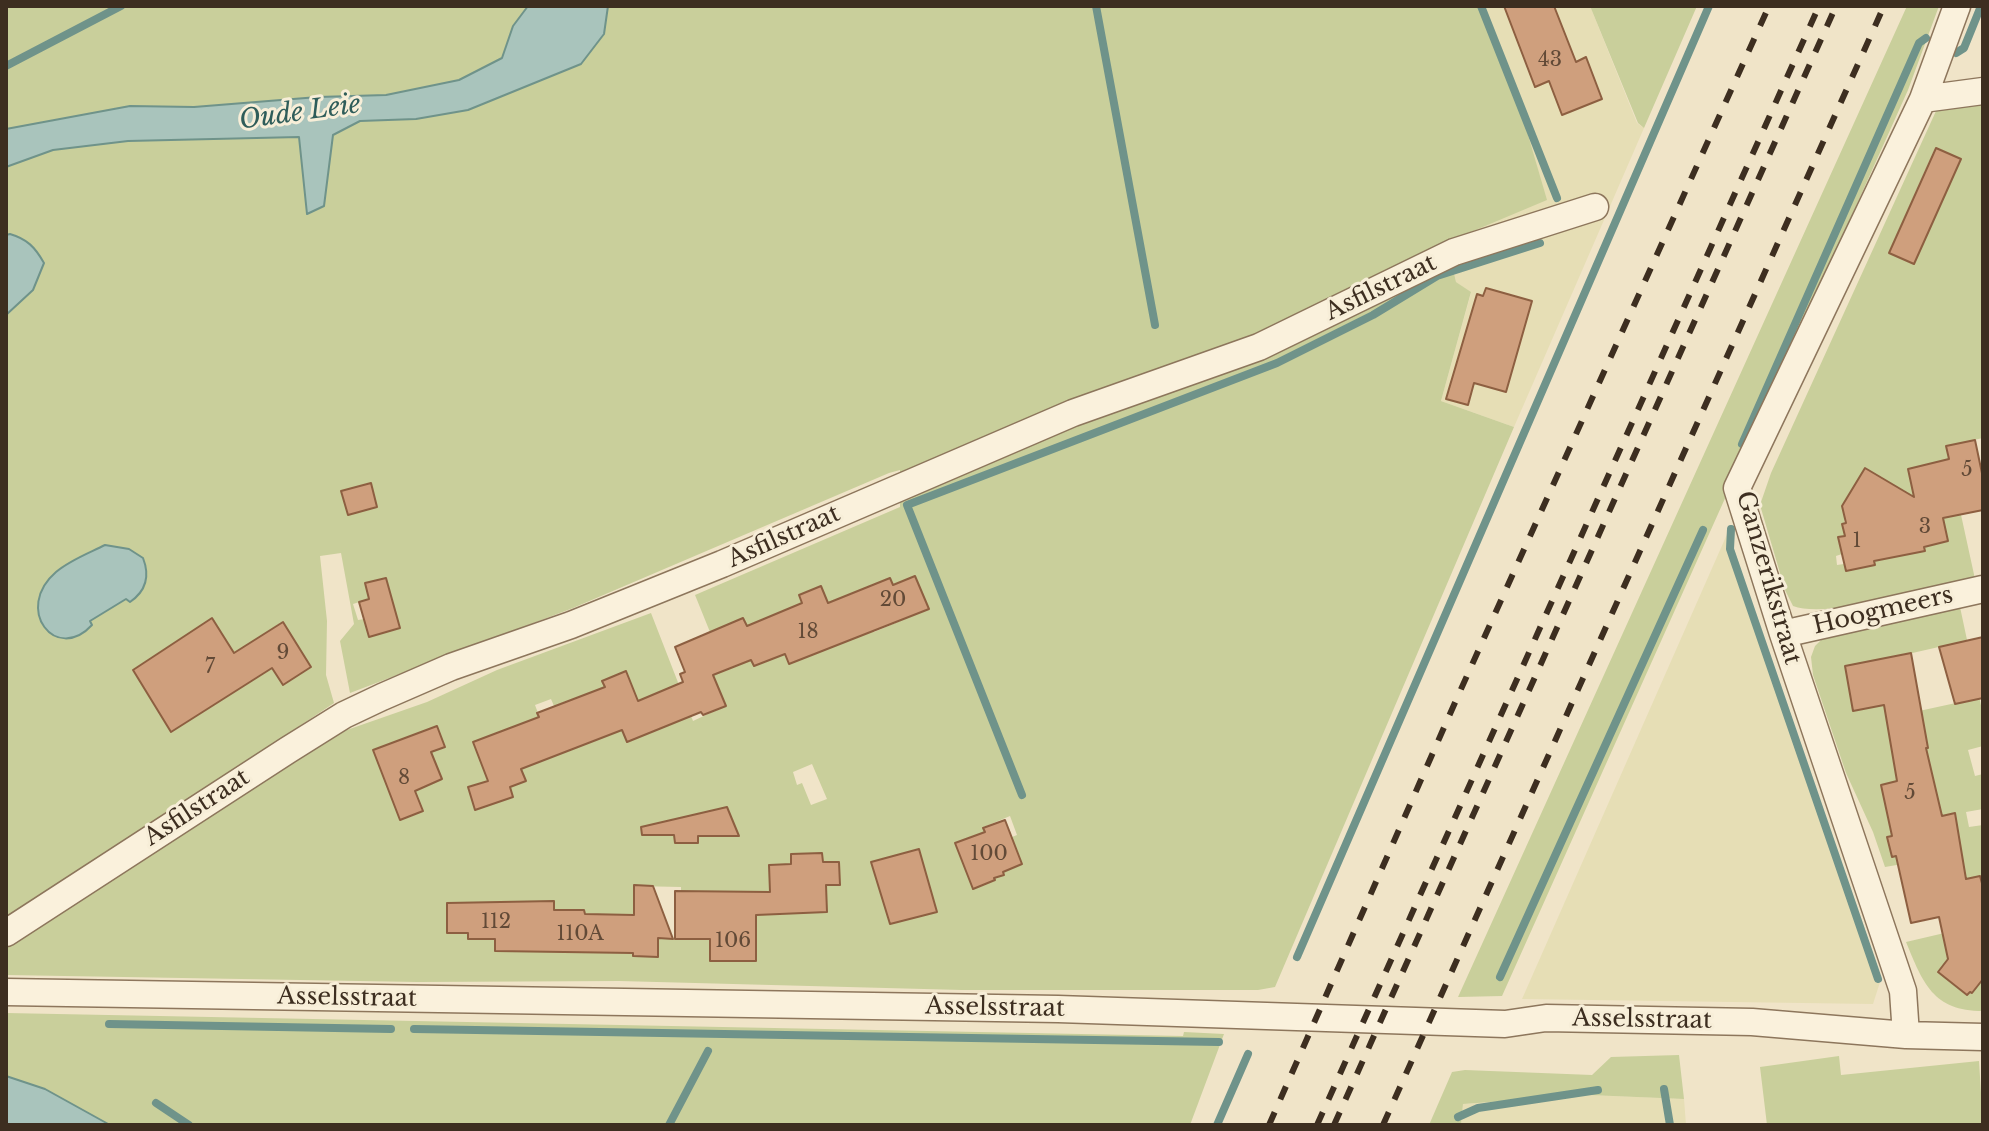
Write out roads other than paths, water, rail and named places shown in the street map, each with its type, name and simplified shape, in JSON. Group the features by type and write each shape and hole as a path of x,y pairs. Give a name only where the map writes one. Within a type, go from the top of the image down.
{"street":[{"name":"Ganzerikstraat","path":"1906,1035 1903,991 1737,488 1923,99 1957,6"},
{"path":"1923,99 1983,91"},
{"name":"Asfilstraat","path":"6,933 288,750 344,715 382,697 451,667 571,625 722,564 1073,413 1259,347 1454,252 1595,207"},
{"name":"Hoogmeers","path":"1783,634 1983,589"},
{"name":"Asselsstraat","path":"6,992 1058,1009 1505,1024 1546,1018 1736,1022 1906,1035 1983,1037"}],"water":[{"name":"Oude Leie","path":"528,6 608,6 604,34 581,64 468,110 416,119 360,121 333,135 324,206 307,214 299,137 128,141 53,150 6,167 6,129 130,106 194,107 386,95 459,80 502,58 513,26"},
{"path":"6,235 30,244 44,263 33,290 6,315"},
{"path":"105,545 129,549 143,558 146,577 143,588 130,602 126,599 90,621 92,625 78,635 65,638 53,635 44,627 39,615 38,601 44,586 61,568"},
{"path":"6,1076 45,1089 110,1125 6,1125"}],"waterway":[{"path":"6,66 121,6"},
{"path":"1096,6 1155,325"},
{"path":"1481,6 1557,198"},
{"path":"1297,957 1709,6"},
{"path":"1956,53 1964,48 1981,6"},
{"path":"1742,444 1919,43 1926,38"},
{"path":"1022,795 907,505 1277,363 1373,315 1437,276 1540,243"},
{"path":"1731,529 1730,549 1878,979"},
{"path":"1500,977 1703,530"},
{"path":"109,1024 391,1029"},
{"path":"414,1029 1219,1042"},
{"path":"669,1125 708,1051"},
{"path":"1217,1125 1248,1054"},
{"path":"1664,1089 1670,1125"},
{"path":"1458,1117 1478,1108 1598,1090"},
{"path":"156,1103 189,1125"}],"railway":[{"path":"1269,1125 1457,698 1769,6"},
{"path":"1317,1125 1819,6"},
{"path":"1334,1125 1836,6"},
{"path":"1383,1125 1884,6"}]}
